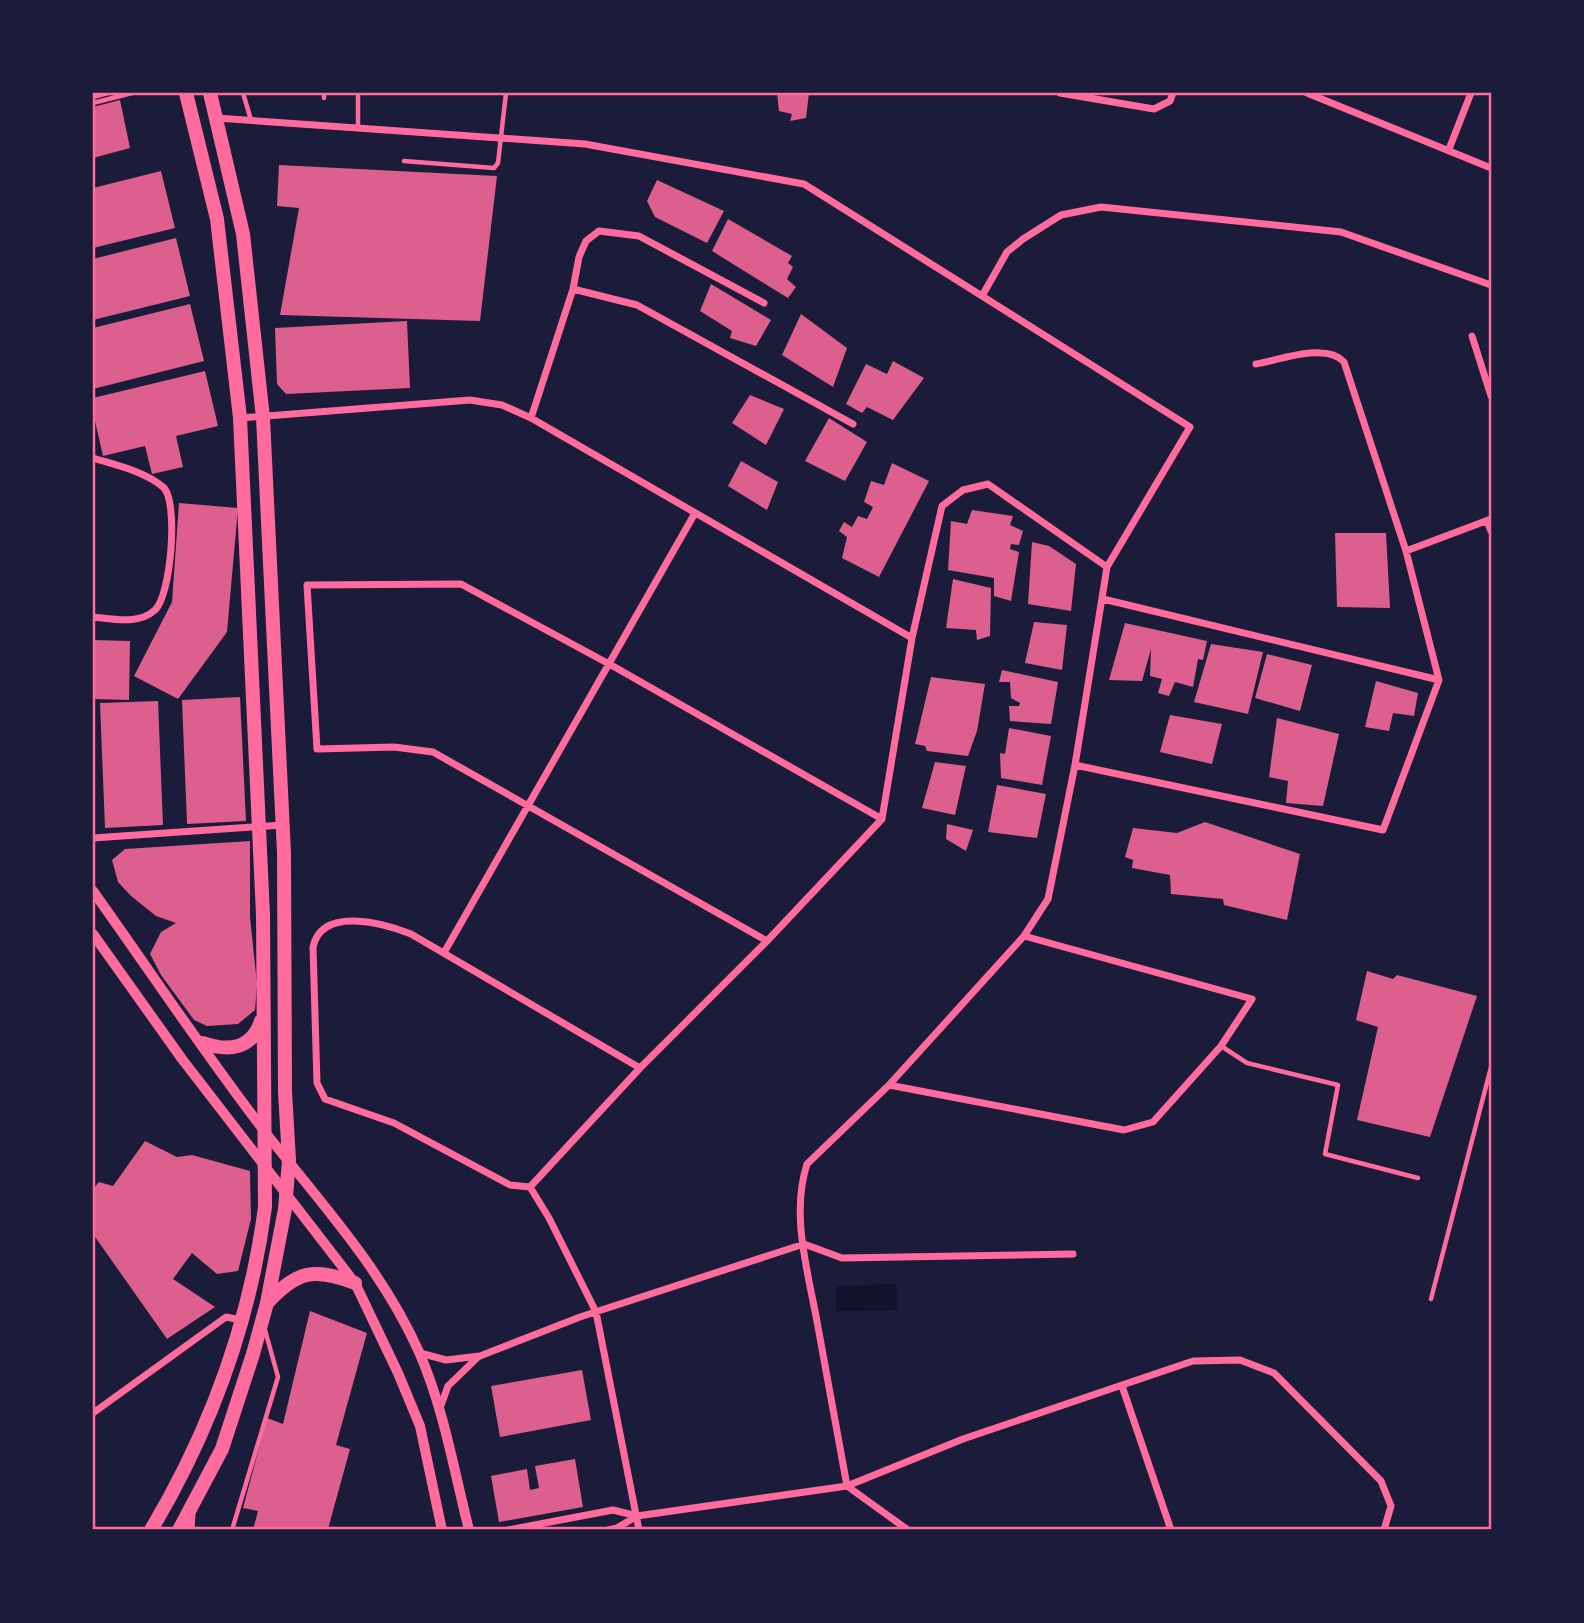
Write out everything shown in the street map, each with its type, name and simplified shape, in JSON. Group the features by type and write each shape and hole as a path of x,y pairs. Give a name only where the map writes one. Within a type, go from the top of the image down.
{"main road":[{"path":"151,1530 175,1490 219,1396 261,1238 265,1207 266,1132 259,826 240,418 229,310 208,174 186,93"},
{"path":"178,1530 222,1448 262,1320 287,1194 289,1160 285,1092 286,939 263,418 243,234 210,93"},
{"path":"218,326 229,310"},
{"path":"203,1043 226,1048 244,1045 258,1031 262,1017"},
{"path":"267,1303 281,1288 303,1274 324,1273 355,1283"}],"street":[{"path":"1060,93 1154,109 1170,101 1173,93"},
{"path":"1307,93 1323,95 1491,167"},
{"path":"1449,149 1471,93"},
{"path":"216,118 585,144 804,184 1190,427 1107,567 1075,765 1048,899 1024,936 889,1084 807,1164 799,1201 804,1244 846,1486 908,1530"},
{"path":"982,296 1007,252 1023,239 1061,215 1101,207 1341,233 1361,237 1491,285"},
{"path":"531,418 573,289 579,257 586,242 598,231 617,231 639,236 764,303"},
{"path":"573,289 637,305 853,424"},
{"path":"1472,336 1491,396"},
{"path":"1075,765 1383,830 1439,680 1406,551 1344,362 1332,354 1320,353 1256,365"},
{"path":"240,418 470,400 502,405 531,418 912,638"},
{"path":"93,458 136,473 164,487 170,496 172,515 164,597 155,610 128,620 93,617"},
{"path":"530,1188 639,1068 767,942 882,819 912,638 943,506 963,491 988,484 1107,567"},
{"path":"445,951 611,665 695,513"},
{"path":"1406,551 1489,520 1491,531"},
{"path":"767,942 433,752 394,747 317,749 307,585 461,584 611,665 882,819"},
{"path":"1103,599 1439,680"},
{"path":"93,838 282,825"},
{"path":"93,891 266,1132 381,1280 420,1353 440,1409 469,1530"},
{"path":"639,1068 445,951 411,934 375,923 333,923 318,933 313,947 319,1089 330,1102 394,1123 510,1185 530,1188 549,1218 596,1312 639,1530"},
{"path":"93,934 182,1059 355,1283 393,1361 420,1426 442,1530"},
{"path":"889,1084 1124,1130 1153,1122 1221,1046 1252,999 1024,936"},
{"path":"420,1353 446,1360 480,1356 596,1312 804,1244 842,1258 1073,1254"},
{"path":"93,1413 226,1317 241,1320"},
{"path":"440,1409 449,1385 480,1356"},
{"path":"508,1530 613,1510 637,1516 846,1486 964,1439 1193,1361 1240,1360 1274,1373 1381,1481 1391,1506 1384,1530"},
{"path":"1122,1386 1171,1530"},
{"path":"191,1530 192,1506"},
{"path":"608,1530 617,1528 637,1516"}],"lane":[{"path":"93,97 108,93"},
{"path":"93,103 132,93"},
{"path":"243,93 251,120"},
{"path":"358,93 358,127"},
{"path":"404,161 494,168 502,138 506,93"},
{"path":"1221,1046 1247,1063 1338,1085 1325,1154 1418,1178"},
{"path":"1431,1299 1491,1067"},
{"path":"232,1530 278,1377 262,1320"}],"shaded area":[{"path":"896,1284 897,1310 836,1311 836,1286"}],"building":[{"path":"777,93 809,93 806,118 790,121 792,114 779,111"},
{"path":"120,100 130,148 93,158 93,107"},
{"path":"279,165 497,176 480,321 280,315 299,208 277,206"},
{"path":"161,171 175,228 93,248 93,188"},
{"path":"657,180 724,211 707,243 655,217 647,201"},
{"path":"728,219 792,256 788,263 793,267 787,279 796,287 788,298 712,251"},
{"path":"176,238 190,296 93,320 93,259"},
{"path":"711,284 771,320 756,346 730,338 732,331 700,311"},
{"path":"190,304 204,361 93,389 93,328"},
{"path":"801,314 847,348 833,387 782,355"},
{"path":"407,321 410,388 286,394 277,384 275,328"},
{"path":"893,361 924,378 893,420 867,407 862,413 846,404 866,364 887,374"},
{"path":"205,371 218,426 176,436 183,467 152,474 145,446 103,456 93,412 93,398"},
{"path":"750,395 784,409 766,445 732,423"},
{"path":"829,418 867,442 845,481 805,461"},
{"path":"741,461 778,482 767,510 728,486"},
{"path":"892,463 929,481 879,577 842,558 847,537 839,531 844,522 852,527 858,516 867,519 873,507 864,502 871,481 884,485"},
{"path":"179,503 238,508 227,632 178,699 134,676 172,602"},
{"path":"972,510 1013,516 1010,525 1023,531 1019,545 1011,544 1010,549 1019,552 1011,601 994,596 994,578 948,570 951,521 967,524"},
{"path":"1335,533 1386,533 1390,608 1337,607"},
{"path":"1032,542 1049,546 1076,564 1071,611 1028,604"},
{"path":"953,579 991,588 990,636 977,640 976,630 946,628"},
{"path":"1034,622 1067,625 1062,670 1025,663"},
{"path":"1125,623 1207,641 1203,660 1198,659 1193,687 1175,682 1169,696 1158,693 1162,679 1150,676 1151,649 1142,681 1109,680"},
{"path":"93,640 130,641 129,700 93,699"},
{"path":"1211,644 1263,652 1248,714 1194,702"},
{"path":"1267,654 1312,665 1300,711 1255,698"},
{"path":"1002,670 1058,682 1051,724 1010,721 1009,706 1019,706 1020,703 1011,698 1010,682 999,682"},
{"path":"931,677 985,684 977,731 968,756 927,751 925,746 915,744"},
{"path":"1376,681 1418,693 1414,716 1393,713 1389,731 1365,727"},
{"path":"240,697 246,821 187,824 182,700"},
{"path":"158,701 163,825 105,828 100,703"},
{"path":"1170,715 1222,724 1212,764 1160,752"},
{"path":"1277,718 1339,734 1323,806 1286,803 1288,781 1269,777"},
{"path":"1009,728 1051,736 1042,785 1001,778 1000,753 1005,754"},
{"path":"935,762 966,766 955,815 922,808"},
{"path":"997,785 1046,794 1037,838 988,832"},
{"path":"1205,822 1300,854 1287,920 1224,905 1223,899 1171,894 1170,875 1132,868 1133,860 1125,857 1133,828 1177,833"},
{"path":"947,824 973,830 966,851 946,839"},
{"path":"250,841 250,917 257,984 255,1010 238,1024 207,1026 194,1020 161,975 150,954 161,932 176,923 156,916 131,896 118,882 112,860 125,849"},
{"path":"1367,971 1393,979 1397,975 1477,996 1430,1137 1357,1120 1378,1027 1356,1020"},
{"path":"145,1141 177,1157 192,1155 250,1171 251,1219 238,1271 217,1274 192,1253 173,1279 215,1307 167,1339 93,1234 93,1189 99,1182 113,1186"},
{"path":"310,1311 367,1333 336,1445 350,1449 328,1529 253,1530 258,1511 243,1508 267,1418 283,1424"},
{"path":"582,1370 591,1420 500,1437 491,1386"},
{"path":"575,1459 583,1507 499,1522 491,1476 527,1469 530,1490 539,1488 535,1466"}]}
